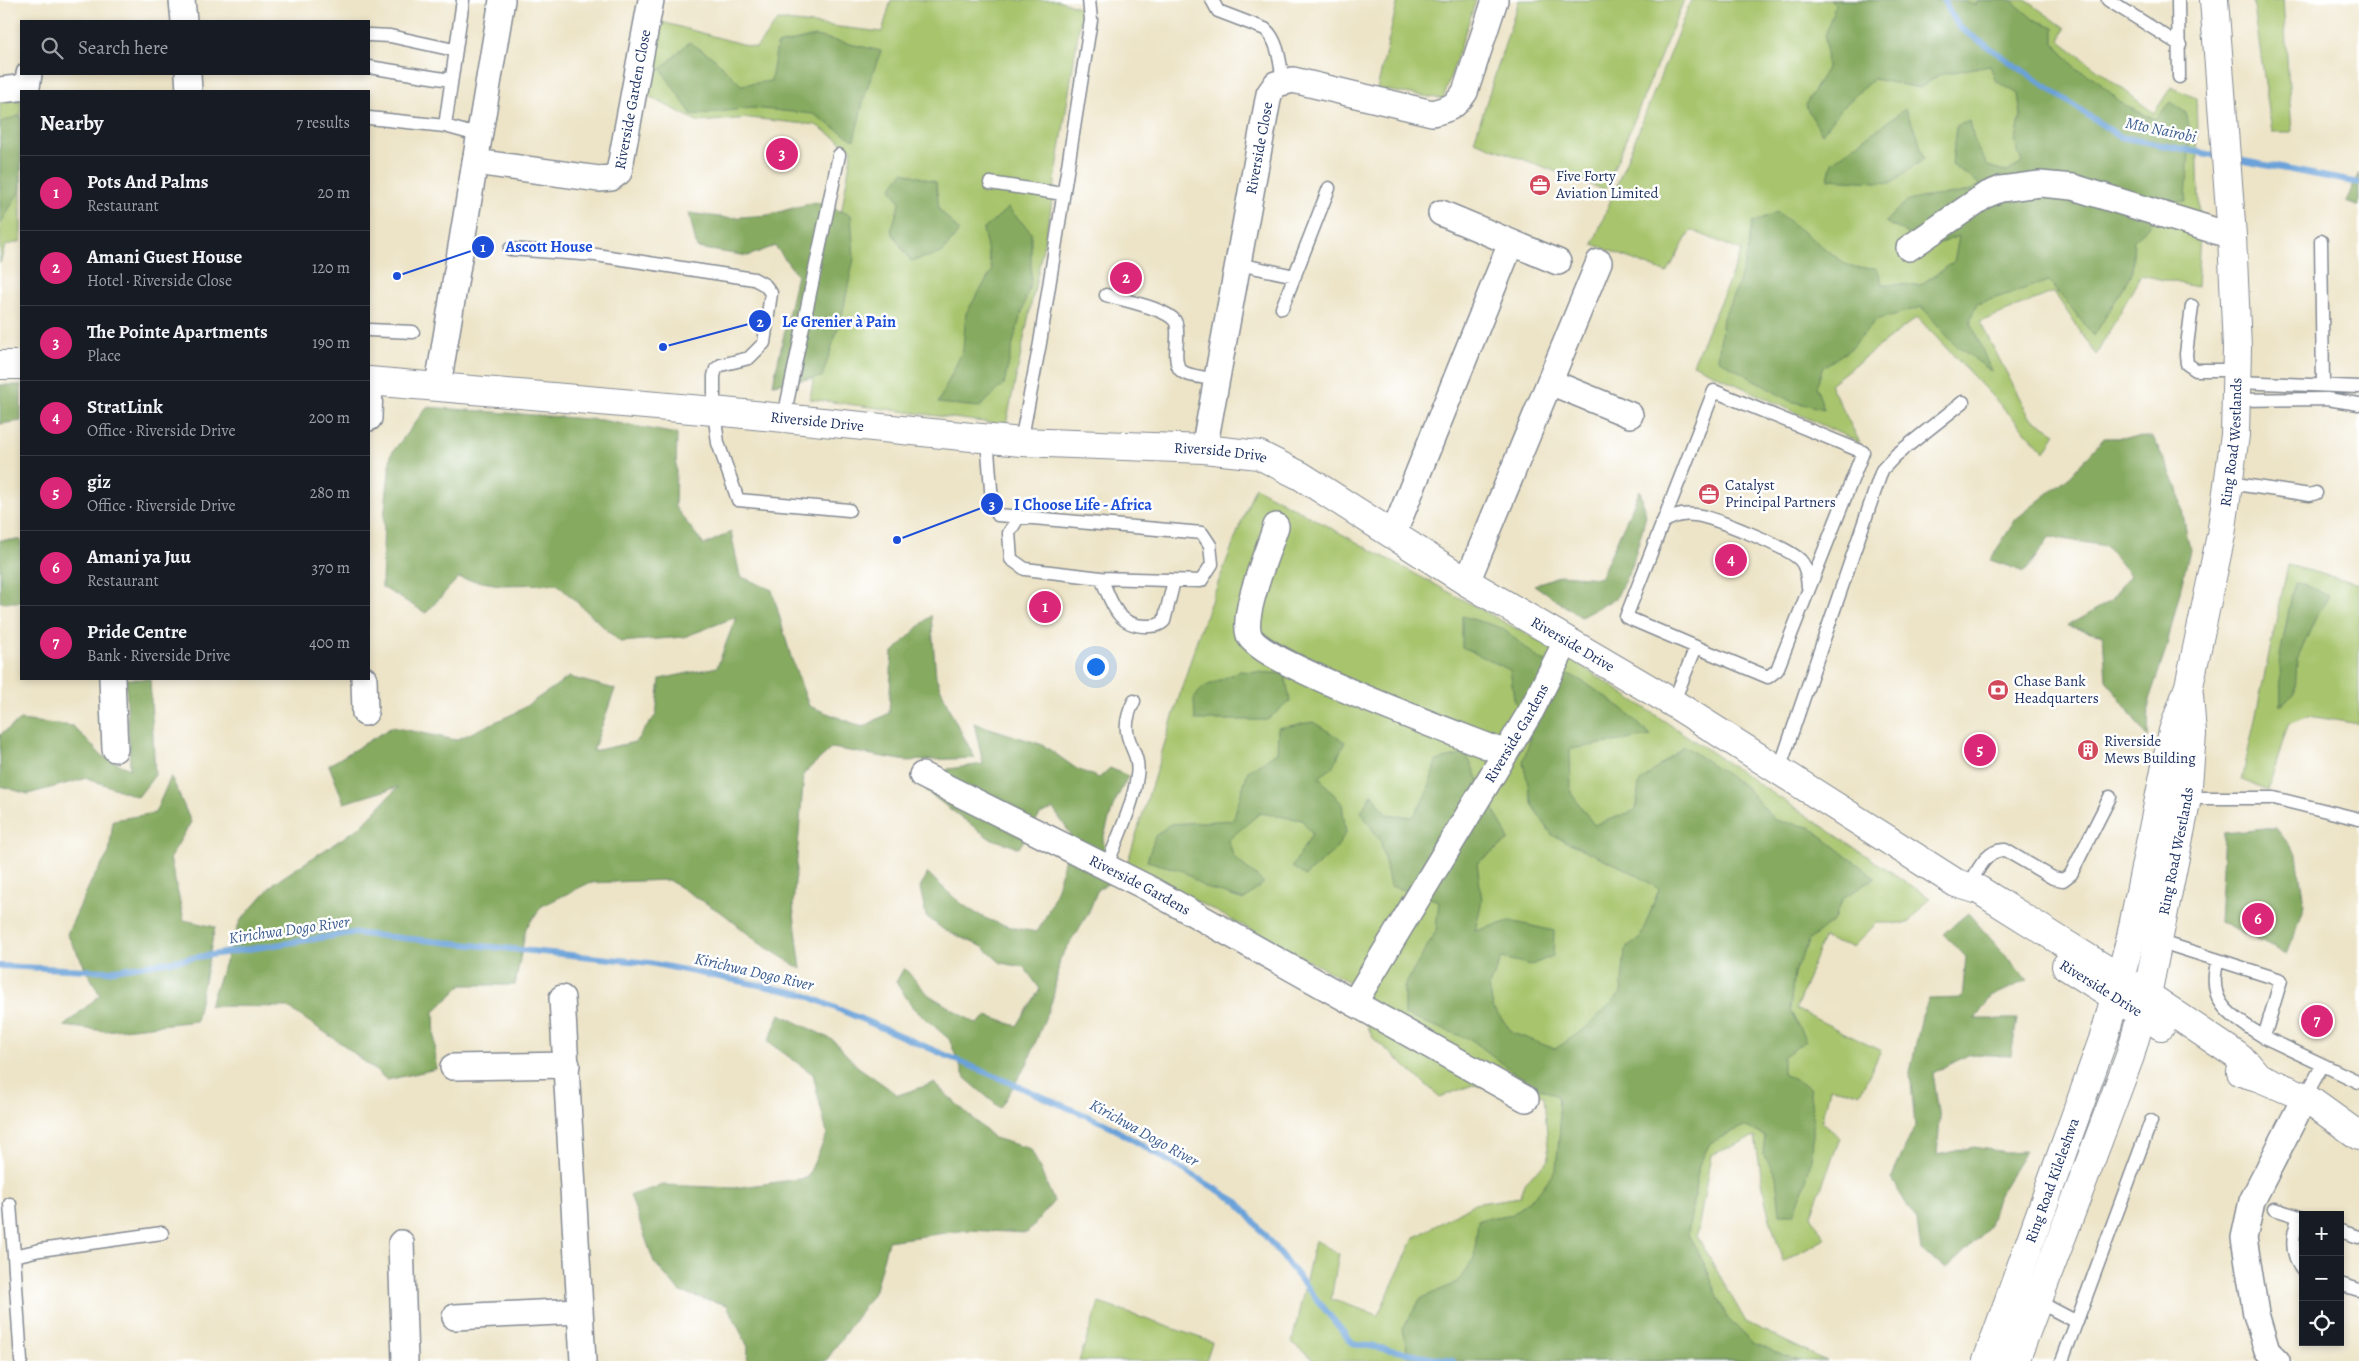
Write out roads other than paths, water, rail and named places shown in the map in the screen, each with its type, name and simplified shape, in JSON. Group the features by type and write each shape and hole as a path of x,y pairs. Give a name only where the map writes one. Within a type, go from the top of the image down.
{"street":[{"path":"182,0 184,20"},
{"path":"438,385 481,136 502,0"},
{"name":"Riverside Garden Close","path":"475,162 599,179 611,178 618,172 651,0"},
{"path":"1283,82 1293,80 1432,113 1450,109 1457,105 1465,92 1495,0"},
{"name":"Ring Road Westlands","path":"2118,988 2173,731 2189,686 2221,535 2235,435 2237,384 2232,236 2214,0"},
{"path":"0,90 27,88 29,75"},
{"path":"188,75 189,90"},
{"name":"Riverside Close","path":"1204,449 1269,94 1276,84 1283,82"},
{"path":"1909,248 1986,195 2001,189 2040,184 2073,187 2232,236"},
{"path":"1441,213 1558,262"},
{"path":"1393,535 1511,243"},
{"path":"1467,582 1599,262"},
{"path":"0,365 20,365"},
{"name":"Riverside Drive","path":"370,381 438,385 714,410 1020,442 1204,449 1247,452 1259,456 1300,476 1467,582 1673,703 1962,885 1968,900 2242,1060 2258,1076 2305,1097 2359,1136"},
{"path":"1550,382 1630,415"},
{"path":"1276,526 1249,608 1248,631 1254,643 1324,680 1506,753"},
{"name":"Riverside Gardens","path":"1354,1003 1532,711 1567,640"},
{"path":"112,680 116,749"},
{"path":"364,680 365,713"},
{"name":"Ring Road Westlands","path":"2144,1004 2187,798 2192,734 2189,686"},
{"name":"Riverside Gardens","path":"922,775 1146,887 1526,1100"},
{"name":"Ring Road Kileleshwa","path":"1987,1361 2082,1098 2118,988"},
{"path":"562,998 583,1361"},
{"name":"Ring Road Kileleshwa","path":"2015,1361 2130,1056 2144,1004"},
{"path":"453,1067 567,1065"},
{"path":"2277,1361 2269,1356 2256,1314 2244,1238 2246,1218 2252,1201 2305,1097"},
{"path":"401,1243 405,1361"},
{"path":"455,1317 579,1311"},
{"path":"2249,1361 2262,1335"}],"lane":[{"path":"445,126 454,50 463,0"},
{"path":"1020,442 1040,343 1091,20 1089,0"},
{"path":"1212,0 1218,11 1265,29 1271,34 1275,42 1283,82"},
{"path":"2108,0 2180,45"},
{"path":"2178,0 2179,76"},
{"path":"370,35 390,36 454,50"},
{"path":"370,67 450,80"},
{"path":"370,118 445,126 481,136"},
{"path":"784,417 839,155"},
{"path":"990,183 1063,194"},
{"path":"1282,308 1329,188"},
{"path":"2321,240 2323,384"},
{"path":"510,249 596,255 754,279 765,285 771,293 771,301 764,343 750,358 721,365 716,369 714,376 714,410 721,454 738,500 849,510"},
{"path":"1238,264 1294,276"},
{"path":"1106,295 1167,313 1175,322 1178,331 1175,360 1177,367 1184,373 1217,380"},
{"path":"2192,306 2186,354 2187,364 2196,370 2237,384 2359,404"},
{"path":"370,330 413,332"},
{"path":"2237,384 2323,384 2359,387"},
{"path":"1714,391 1863,452 1808,589 1777,670 1768,677 1626,617 1714,391"},
{"path":"1779,770 1882,470 1896,456 1963,402"},
{"path":"987,438 992,502 998,515 1202,533 1210,545 1212,564 1201,581 1101,578 1025,568 1011,559 1009,533 1018,518"},
{"path":"2229,483 2310,495 2316,492"},
{"path":"1662,523 1678,515 1696,515 1779,547 1801,561 1807,574 1808,589"},
{"path":"1101,578 1119,616 1132,626 1156,626 1164,620 1174,581"},
{"path":"1673,703 1696,647"},
{"path":"1106,868 1134,793 1138,775 1134,753 1127,740 1126,729 1128,713 1134,702"},
{"path":"1962,885 1990,852 1998,849 2005,850 2053,878 2063,880 2071,874 2110,796"},
{"path":"2187,798 2274,798 2359,819"},
{"path":"2158,941 2281,980 2264,1037"},
{"path":"2218,960 2212,978 2220,1000 2231,1016 2264,1037 2359,1082"},
{"path":"2305,1097 2322,1066"},
{"path":"2062,1361 2151,1121"},
{"path":"10,1204 21,1361"},
{"path":"2274,1209 2299,1217"},
{"path":"2299,1221 2294,1230 2292,1246 2299,1261"},
{"path":"2344,1232 2359,1237"},
{"path":"14,1256 40,1250 162,1234"},
{"path":"2344,1285 2359,1290"},
{"path":"2037,1301 2077,1322"}],"waterway":[{"name":"Mto Nairobi","path":"1943,0 1959,27 2120,137 2218,156"},
{"name":"Mto Nairobi","path":"2233,159 2359,183"},
{"name":"Kirichwa Dogo River","path":"0,966 108,971 352,933 650,963 803,994 1106,1124 1238,1202 1352,1343 1453,1361"}],"place":[{"name":"The Pointe Apartments","path":"782,154"},
{"name":"Five Forty Aviation Limited","path":"1540,185"},
{"name":"Ascott House","path":"397,276"},
{"name":"Amani Guest House","path":"1126,278"},
{"name":"Le Grenier à Pain","path":"663,347"},
{"name":"Catalyst Principal Partners","path":"1709,494"},
{"name":"I Choose Life - Africa","path":"897,540"},
{"name":"StratLink","path":"1731,560"},
{"name":"Pots And Palms","path":"1045,607"},
{"name":"Chase Bank Headquarters","path":"1998,690"},
{"name":"giz","path":"1980,750"},
{"name":"Riverside Mews Building","path":"2088,750"},
{"name":"Amani ya Juu","path":"2258,919"},
{"name":"Pride Centre","path":"2317,1021"}]}
